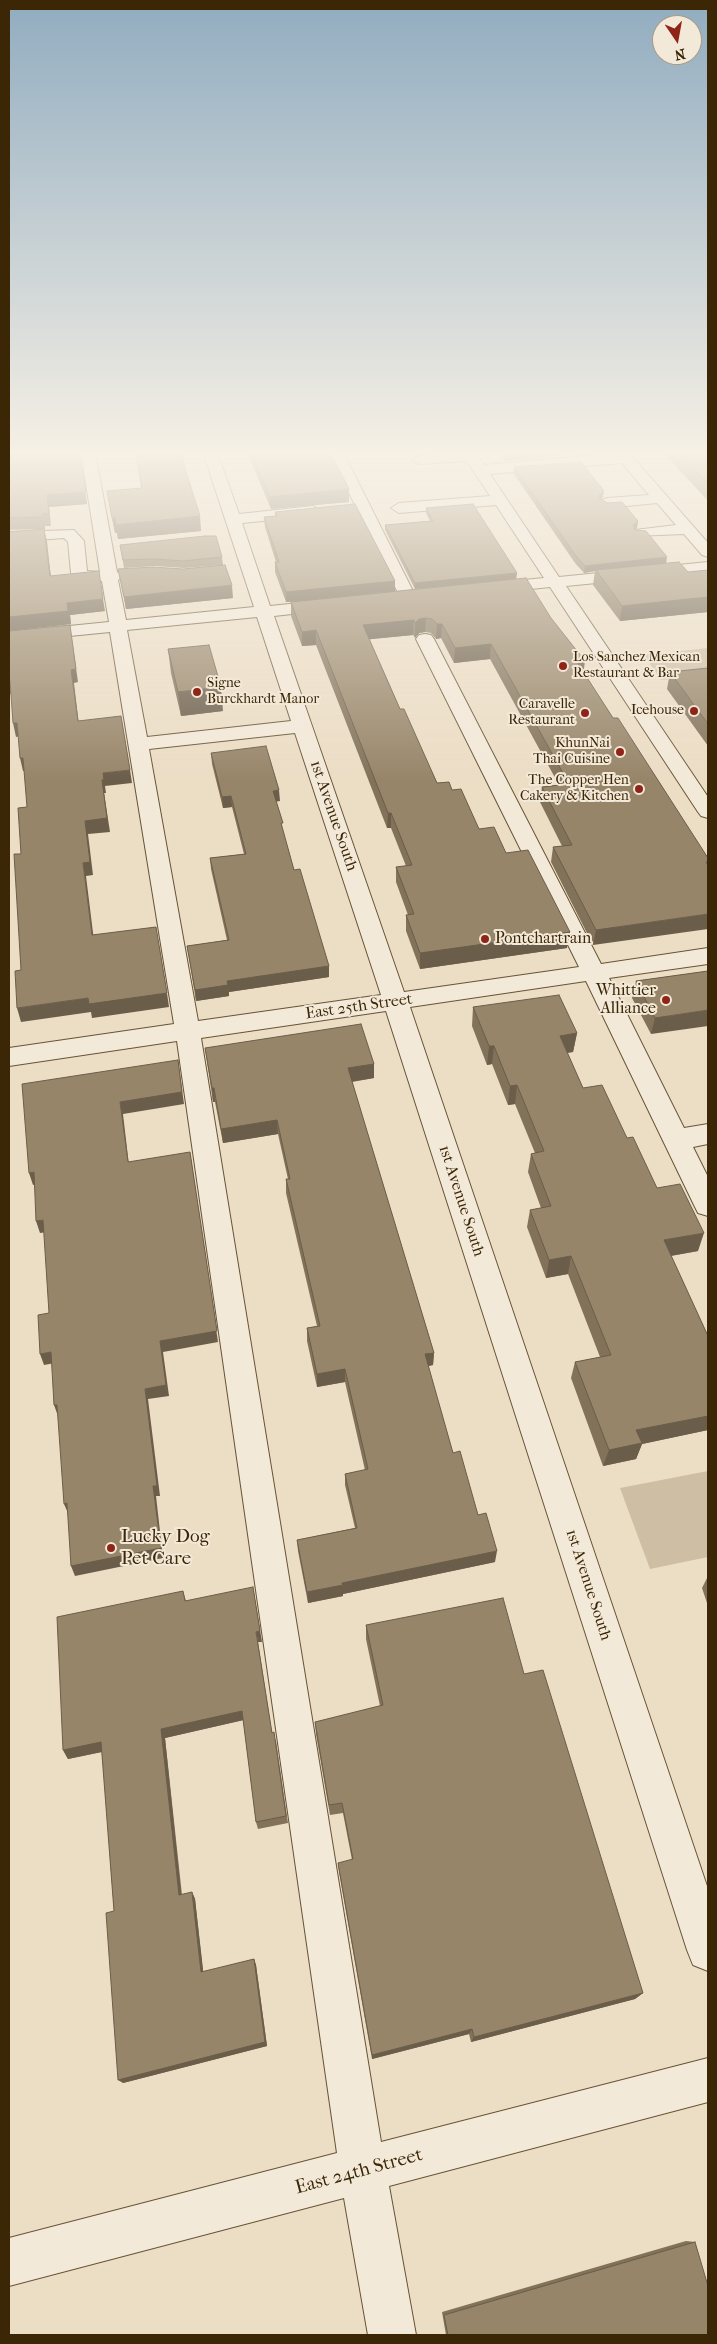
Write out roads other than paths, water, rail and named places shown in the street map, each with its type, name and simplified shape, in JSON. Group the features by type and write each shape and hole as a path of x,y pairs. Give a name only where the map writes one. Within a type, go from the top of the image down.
{"street":[{"path":"78,561 79,573 87,577 119,576"},
{"path":"117,561 119,576 118,626 188,1032 363,2171 392,2335"},
{"name":"1st Avenue South","path":"247,561 395,1002 708,1950"},
{"path":"390,561 409,600"},
{"path":"541,561 708,812"},
{"path":"479,590 708,567"},
{"path":"232,570 249,569"},
{"path":"9,636 346,604"},
{"path":"425,639 594,972 708,1205"},
{"path":"138,744 302,726"},
{"name":"East 25th Street","path":"9,1057 708,956"},
{"path":"676,1140 708,1134"},
{"name":"East 24th Street","path":"9,2262 708,2080"}],"place":[{"name":"Los Sanchez Mexican Restaurant & Bar","path":"563,666"},
{"name":"Signe Burckhardt Manor","path":"197,692"},
{"name":"Icehouse","path":"694,711"},
{"name":"Caravelle Restaurant","path":"585,713"},
{"name":"KhunNai Thai Cuisine","path":"620,752"},
{"name":"The Copper Hen Cakery & Kitchen","path":"639,789"},
{"name":"Pontchartrain","path":"485,939"},
{"name":"Whittier Alliance","path":"666,1000"},
{"name":"Lucky Dog Pet Care","path":"111,1548"}]}
